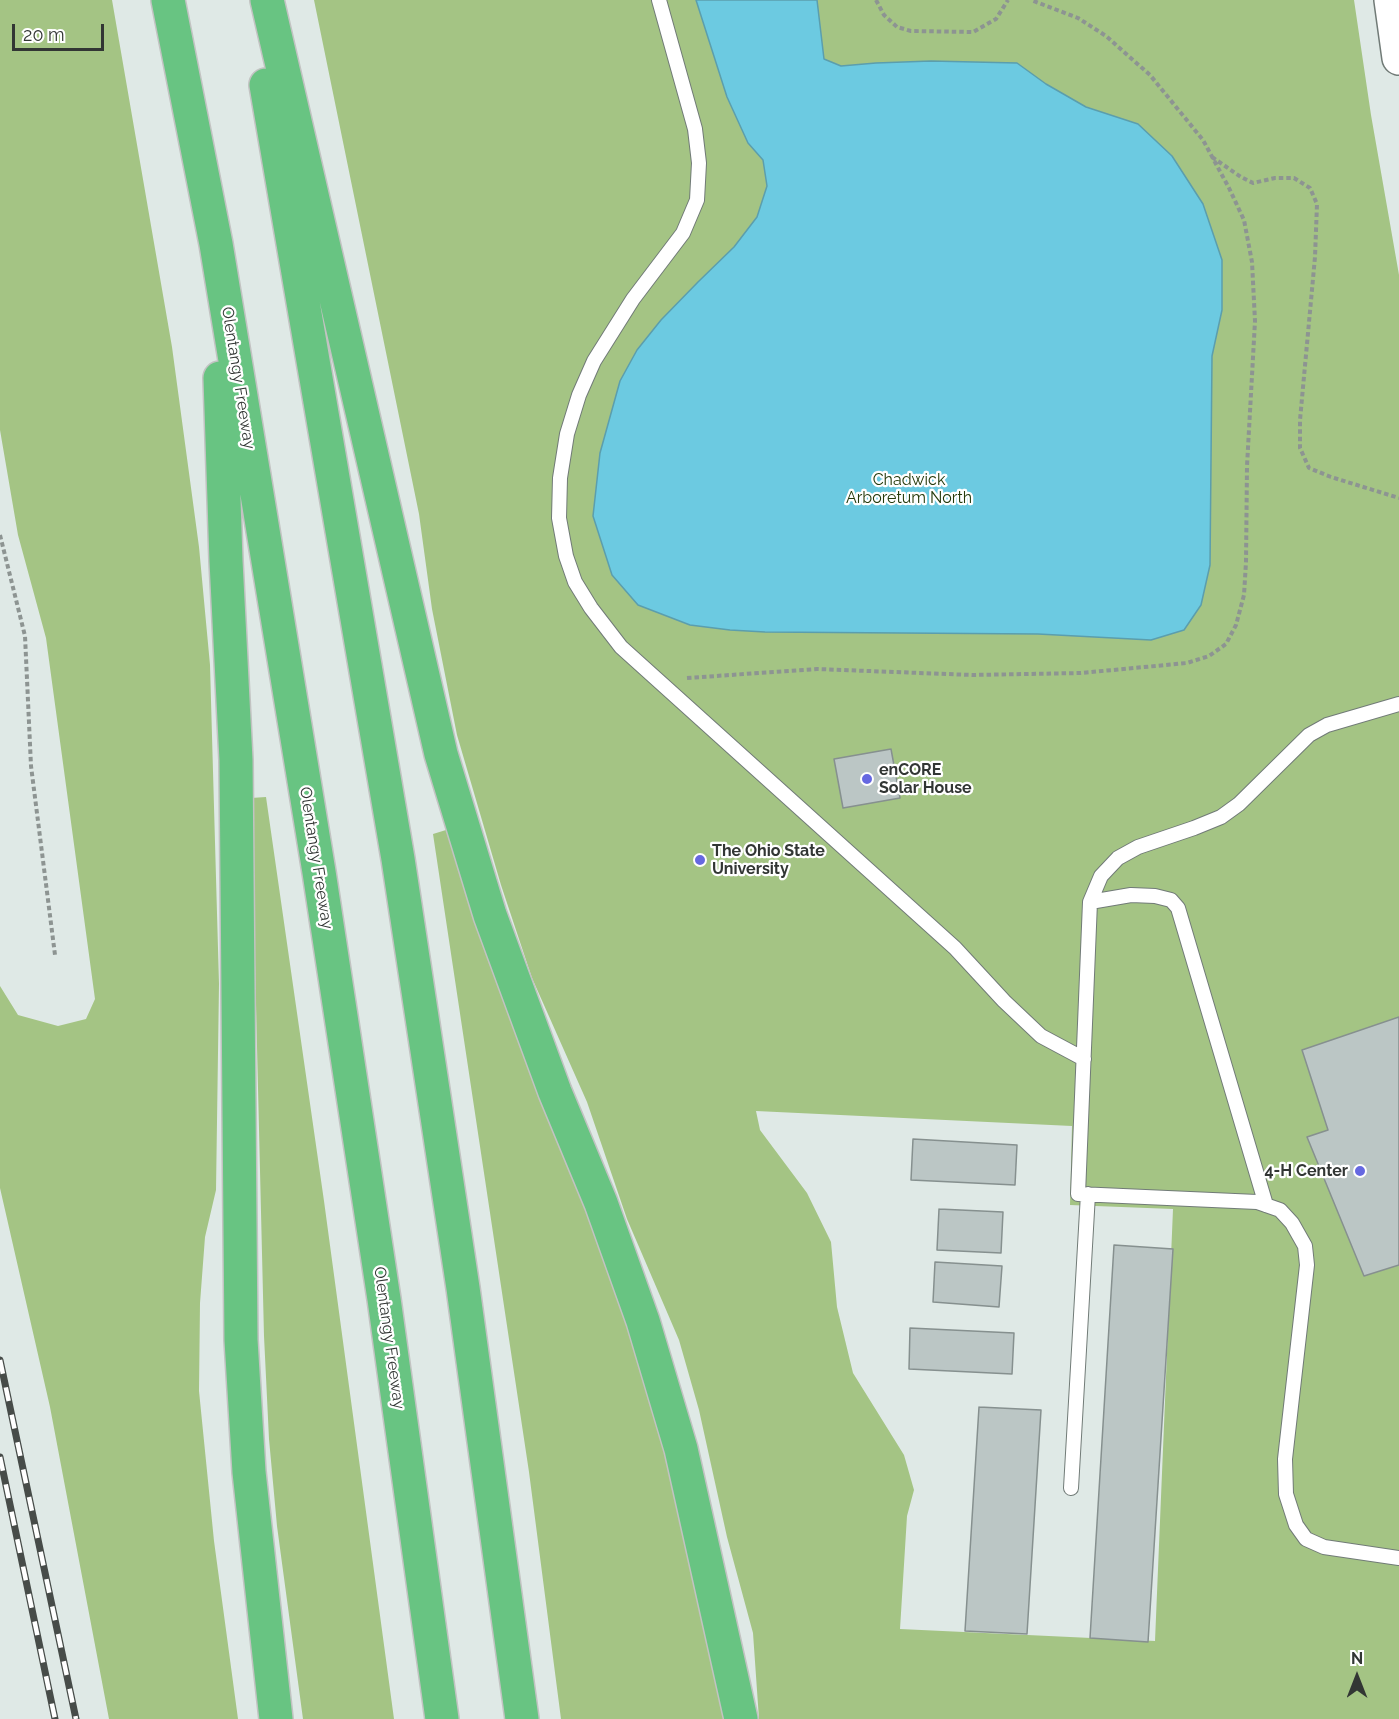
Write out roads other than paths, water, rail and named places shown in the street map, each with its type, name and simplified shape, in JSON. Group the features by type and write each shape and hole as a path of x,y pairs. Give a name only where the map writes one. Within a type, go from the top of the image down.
{"highway":[{"name":"Olentangy Freeway","path":"168,0 216,244 319,872 384,1299 442,1719"},
{"path":"251,0 398,859 463,1288 522,1719"},
{"path":"267,0 441,754 490,915 555,1092 601,1203 643,1321 681,1449 741,1719"},
{"path":"216,244 226,561 236,760 241,1340 249,1472 276,1719"},
{"path":"269,1719 271,1677"}],"street":[{"path":"1391,0 1399,58"}],"lane":[{"path":"659,0 695,129 699,163 698,200 683,233 633,299 594,360 579,395 567,434 560,478 559,518 566,556 575,582 591,608 621,647 955,948 1004,1001 1041,1036 1084,1059"},
{"path":"1399,704 1327,725 1309,735 1239,804 1221,816 1118,858 1101,876 1090,902 1078,1194 1257,1202 1280,1210 1292,1223 1305,1246 1307,1265 1285,1459 1286,1494 1296,1525 1306,1539 1324,1547 1399,1558"},
{"path":"1090,902 1131,895 1155,896 1172,900 1178,908 1266,1205"},
{"path":"1071,1488 1088,1194"}],"water":[{"path":"696,0 817,0 824,59 841,66 931,61 1017,63 1046,84 1086,107 1138,124 1172,156 1203,204 1222,260 1222,310 1212,356 1210,565 1201,605 1184,630 1151,640 1038,634 730,630 690,625 638,605 612,575 593,516 600,453 620,381 637,350 661,320 734,247 757,217 767,186 763,160 748,143 727,97"}],"railway":[{"path":"0,1360 76,1719"},
{"path":"0,1457 55,1719"}],"place":[{"name":"enCORE Solar House","path":"867,779"},
{"name":"The Ohio State University","path":"700,860"},
{"name":"4-H Center","path":"1360,1171"}],"park label":[{"name":"Chadwick Arboretum North","path":"909,489"}]}
